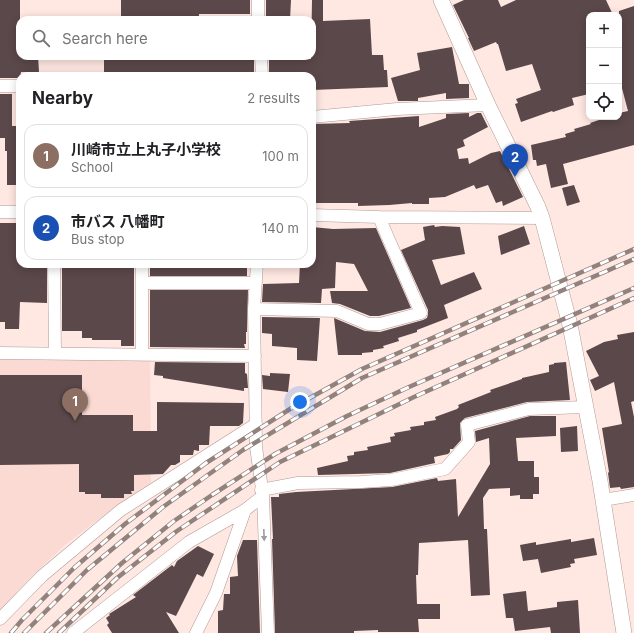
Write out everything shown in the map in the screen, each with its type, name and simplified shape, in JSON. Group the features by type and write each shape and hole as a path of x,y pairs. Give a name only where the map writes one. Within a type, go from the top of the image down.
{"street":[{"path":"258,0 258,16"},
{"path":"441,0 488,105 542,218 570,325 603,500 624,633"},
{"path":"261,60 262,72"},
{"path":"0,86 16,86"},
{"path":"316,117 397,109 488,105"},
{"path":"0,212 16,212"},
{"path":"316,215 542,218"},
{"path":"254,309 337,311 368,324 380,324 421,313 379,217"},
{"path":"54,268 55,353"},
{"path":"142,268 142,354"},
{"path":"257,268 254,309 256,447 262,493 268,633"},
{"path":"142,283 256,283"},
{"path":"0,353 255,356"},
{"path":"73,633 189,542 245,510 262,493 298,483 392,480 446,469 469,442 467,425 529,409 585,407"},
{"path":"0,619 42,576 121,510 256,424"},
{"path":"603,500 634,494"},
{"path":"196,633 216,593 245,510"}],"shaded area":[{"path":"150,357 151,483 66,544 33,575 0,610 0,358"}],"building":[{"path":"0,0 20,0 20,16 16,16 16,60 38,60 39,72 16,72 16,78 0,78"},
{"path":"121,0 250,0 250,14 199,14 199,16 121,16"},
{"path":"266,0 291,0 290,16 266,16"},
{"path":"312,0 323,0 323,21 370,19 372,55 383,55 384,70 387,70 388,87 316,90 316,72 269,72 269,60 316,60 316,16 312,16"},
{"path":"464,0 498,0 501,7 516,0 606,0 612,12 586,12 586,95 572,98 574,105 521,122 515,104 518,103 516,99 541,90 532,64 506,71 498,44 496,42 474,51 453,5"},
{"path":"634,6 634,145 563,164 568,184 551,188 546,164 537,166 536,160 533,160 531,145 566,137 565,134 575,131 574,129 599,120 622,120 622,112 628,111 622,88 622,12 619,11"},
{"path":"452,47 459,84 469,84 469,98 446,99 446,93 418,98 418,101 398,101 391,78 420,70 417,53"},
{"path":"104,60 254,60 254,72 104,72"},
{"path":"0,94 12,94 12,126 16,126 16,185 7,185 7,151 5,151 5,138 0,138"},
{"path":"469,113 469,117 477,113 481,113 488,127 463,140 465,146 457,149 459,159 468,158 469,164 491,153 500,151 523,197 503,206 502,201 496,203 488,185 476,189 474,185 445,197 429,198 429,204 412,203 358,206 358,203 316,203 316,124 350,123 349,121 419,116 419,127 446,118 446,114"},
{"path":"574,185 580,202 567,206 562,188"},
{"path":"0,223 16,223 16,268 47,268 47,303 20,302 19,329 5,329 5,322 0,322"},
{"path":"434,225 435,227 460,227 465,254 432,260 441,285 474,272 482,289 444,305 448,318 417,330 417,332 398,338 399,341 383,346 384,348 373,350 373,352 362,353 362,355 338,355 334,318 365,331 380,332 427,318 428,310 401,250 425,240 423,227"},
{"path":"524,226 530,244 501,255 498,236"},
{"path":"316,227 333,229 376,228 411,308 379,316 370,316 340,304 332,303 330,291 368,291 354,264 336,262 335,288 322,289 321,303 262,302 263,284 299,283 300,268 316,268"},
{"path":"62,268 134,268 134,346 121,346 121,340 92,340 92,338 82,338 82,331 62,331"},
{"path":"150,268 247,268 247,276 150,276"},
{"path":"150,290 248,290 247,332 246,344 244,344 245,348 150,347"},
{"path":"262,317 320,318 317,361 297,360 297,348 272,346 272,334 262,333"},
{"path":"634,332 634,401 631,402 634,417 634,487 621,489 620,487 610,488 602,428 622,424 614,382 595,391 590,380 599,376 586,351 604,342 618,339 617,335"},
{"path":"155,362 245,363 248,388 244,388 244,391 163,378 163,376 154,375"},
{"path":"566,362 570,400 527,402 465,418 460,423 461,440 453,449 450,449 448,454 434,457 435,463 390,473 318,475 317,468 348,461 347,456 354,455 354,452 368,450 367,447 391,442 390,437 395,436 394,433 411,430 410,427 424,425 424,422 436,420 435,417 457,409 459,407 458,405 491,392 490,390 522,378 549,372 549,365"},
{"path":"270,373 290,374 288,392 263,389 262,375 270,376"},
{"path":"0,375 82,375 82,415 133,415 133,431 157,431 157,402 244,403 243,423 239,426 210,426 209,445 199,445 199,451 194,450 193,455 180,455 180,462 175,465 171,465 163,474 134,475 134,491 131,491 132,494 124,494 124,498 101,498 101,494 85,494 85,492 79,492 79,464 0,465"},
{"path":"530,416 556,416 556,436 516,438 518,461 534,461 534,477 539,477 539,494 533,494 533,499 520,499 520,495 510,496 510,488 489,489 483,498 484,529 487,529 490,595 471,596 468,540 419,543 418,575 416,575 417,604 440,604 440,619 418,619 419,632 378,632 378,630 354,631 354,633 275,633 271,497 279,497 279,494 296,492 392,487 437,478 438,481 456,479 458,517 490,464 489,438 476,442 475,431"},
{"path":"577,426 578,451 561,452 560,428"},
{"path":"594,538 597,555 574,559 575,563 570,564 571,567 541,573 538,559 523,561 520,545 536,542 536,545 571,539 571,542"},
{"path":"243,540 257,540 260,633 218,633 218,611 223,610 224,594 230,594 230,577 238,576 237,556"},
{"path":"198,546 214,554 203,577 197,574 176,616 166,612 179,633 112,633 107,625 109,623 106,618 110,615 109,614 136,597 133,595 172,565 174,567 177,561"},
{"path":"526,591 528,611 557,607 557,602 578,600 580,633 551,633 550,627 515,631 513,618 506,618 503,594"}],"railway":[{"path":"11,633 74,568 125,524 206,463 290,409 362,369 634,249"},
{"path":"24,633 87,570 163,507 243,450 362,378 634,259"},
{"path":"46,633 122,563 174,521 275,454 347,416 409,387 634,288"},
{"path":"59,633 117,578 177,531 280,462 414,397 634,298"}],"place":[{"name":"市バス 八幡町","path":"515,177"},
{"name":"川崎市立上丸子小学校","path":"75,421"}]}
